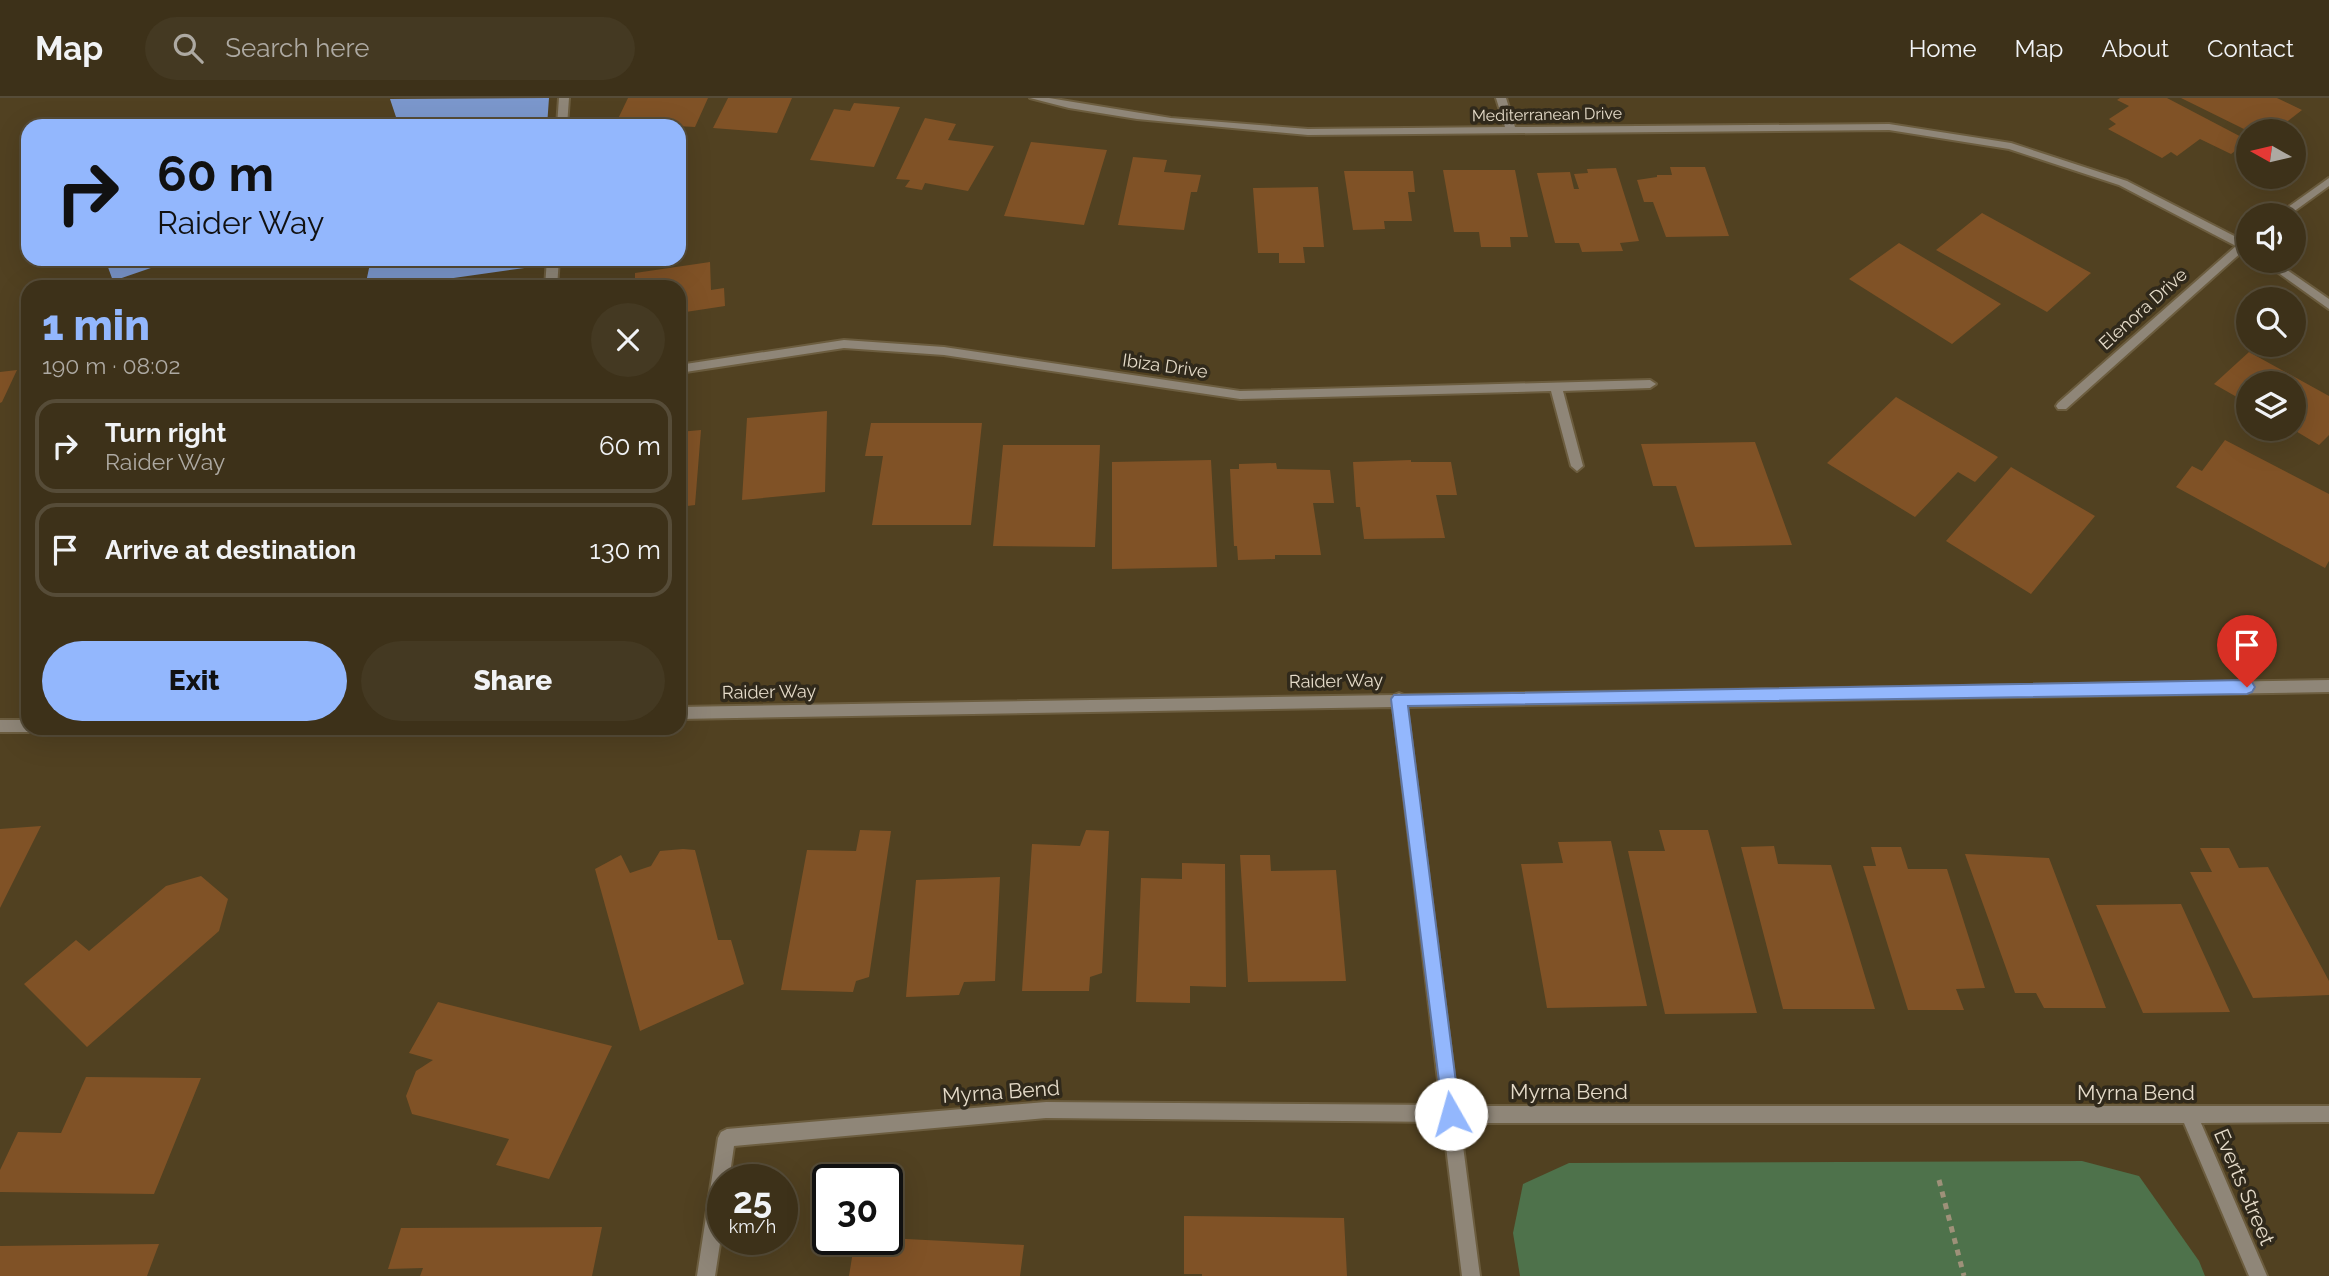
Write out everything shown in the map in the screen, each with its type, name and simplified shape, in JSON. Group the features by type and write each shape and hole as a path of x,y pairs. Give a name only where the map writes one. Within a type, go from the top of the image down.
{"street":[{"path":"562,119 564,98"},
{"name":"Mediterranean Drive","path":"1035,98 1092,111 1213,126 1308,132 1889,127 2011,146 2123,183 2236,239"},
{"path":"1501,98 1511,130"},
{"path":"2299,203 2329,181"},
{"name":"Elenora Drive","path":"2062,406 2236,254"},
{"path":"2284,273 2329,304"},
{"name":"Ibiza Drive","path":"686,368 844,344 944,351 1240,395 1650,384"},
{"path":"1556,386 1577,466"},
{"name":"Raider Way","path":"686,713 1399,699 2329,686"},
{"path":"1399,699 1471,1276"},
{"path":"0,726 21,726"},
{"name":"Myrna Bend","path":"706,1276 727,1138 1046,1110 1451,1114 2329,1114"},
{"name":"Everts Street","path":"2189,1116 2258,1276"}],"path":[{"path":"1939,1180 1965,1276"}],"green space":[{"path":"2082,1161 2139,1176 2199,1261 2205,1276 1520,1276 1513,1233 1523,1184 1569,1163"}],"water":[{"path":"549,98 548,119 397,119 390,99"},
{"path":"108,266 157,266 116,280 113,280"},
{"path":"370,266 539,266 440,280 366,280"}],"building":[{"path":"628,98 708,98 695,127 686,127 686,119 618,119"},
{"path":"728,98 792,98 777,133 713,128"},
{"path":"2167,98 2236,134 2236,150 2231,154 2200,139 2177,156 2171,152 2162,158 2108,129 2116,124 2109,119 2129,106 2117,100"},
{"path":"2181,98 2277,98 2302,110 2290,119 2236,119 2236,125"},
{"path":"854,103 900,107 874,167 810,160 834,109 850,111"},
{"path":"925,118 956,124 948,140 994,146 968,191 925,183 922,190 905,187 910,180 896,179"},
{"path":"1031,142 1107,150 1084,225 1004,216"},
{"path":"1133,157 1167,160 1164,172 1201,175 1197,192 1191,192 1184,230 1118,225"},
{"path":"1670,167 1705,167 1729,236 1666,237 1653,202 1644,202 1637,180 1657,175 1672,175"},
{"path":"1616,168 1639,241 1620,243 1623,251 1582,252 1579,243 1555,243 1537,173 1570,172 1574,189 1579,189 1574,174 1588,173 1587,169"},
{"path":"1443,170 1515,170 1528,237 1510,237 1511,247 1481,247 1479,232 1454,232"},
{"path":"1344,171 1413,171 1415,192 1408,192 1412,221 1384,221 1385,229 1353,230"},
{"path":"1318,187 1324,247 1303,247 1305,263 1279,263 1279,253 1258,253 1253,188"},
{"path":"1982,213 2091,273 2047,312 1936,250"},
{"path":"1899,243 2001,304 1952,344 1849,279"},
{"path":"710,262 711,290 724,288 725,306 686,312 686,280 635,280 635,273"},
{"path":"2244,357 2258,357 2284,371 2236,371 2236,397 2214,384"},
{"path":"17,370 2,402 0,403 0,372"},
{"path":"2306,383 2329,396 2329,435 2319,445 2306,437"},
{"path":"1896,397 1998,457 1975,482 1958,472 1915,517 1827,463"},
{"path":"827,411 825,492 742,500 747,418"},
{"path":"871,423 982,423 971,525 872,525 883,456 865,456"},
{"path":"701,430 695,505 686,506 686,431"},
{"path":"2225,440 2329,494 2329,561 2325,568 2176,487 2192,466 2202,471"},
{"path":"1755,442 1792,545 1695,547 1676,486 1653,486 1641,444"},
{"path":"1003,445 1100,445 1095,547 993,546"},
{"path":"1211,460 1217,567 1112,569 1112,462"},
{"path":"1353,462 1451,462 1457,495 1436,495 1445,538 1364,539 1360,507 1356,507"},
{"path":"1276,463 1277,469 1330,470 1334,503 1313,503 1321,555 1275,555 1275,559 1238,560 1237,546 1234,546 1230,469 1239,469 1239,464"},
{"path":"2011,467 2095,516 2031,594 1946,541"},
{"path":"41,826 0,908 0,829"},
{"path":"860,830 891,831 869,977 856,981 853,992 781,990 807,850 856,851"},
{"path":"1086,830 1109,831 1102,973 1090,977 1089,991 1022,991 1032,844 1080,846"},
{"path":"1659,830 1708,830 1757,1013 1665,1014 1628,851 1665,851"},
{"path":"1611,841 1647,1006 1547,1008 1521,864 1563,863 1558,842"},
{"path":"1774,846 1778,864 1831,865 1875,1009 1783,1009 1741,847"},
{"path":"1871,847 1901,847 1908,869 1947,869 1985,988 1956,989 1964,1010 1908,1010 1863,866 1876,866"},
{"path":"2200,848 2229,848 2239,868 2268,867 2329,981 2329,995 2253,998 2190,872 2212,872"},
{"path":"695,850 718,940 731,940 744,984 640,1031 595,869 621,855 630,873 651,866 660,851"},
{"path":"1965,854 2049,858 2106,1008 2044,1008 2036,993 2015,993"},
{"path":"1240,855 1270,855 1271,871 1336,870 1346,981 1248,982"},
{"path":"1182,863 1225,864 1226,987 1190,986 1190,1003 1136,1002 1141,878 1182,879"},
{"path":"201,876 228,899 219,931 87,1047 24,984 76,940 89,951 166,886"},
{"path":"1000,877 995,981 964,982 959,995 906,997 916,880"},
{"path":"2181,904 2230,1012 2143,1013 2096,905"},
{"path":"438,1002 612,1046 549,1179 496,1165 509,1139 412,1114 406,1096 416,1071 433,1060 409,1053"},
{"path":"86,1077 201,1078 154,1194 0,1192 0,1170 18,1132 61,1133"},
{"path":"1184,1216 1344,1218 1347,1276 1184,1274"},
{"path":"602,1227 592,1276 420,1276 423,1268 388,1269 401,1228"},
{"path":"903,1239 1024,1245 1020,1276 849,1276 852,1255 903,1255"},
{"path":"159,1244 147,1276 0,1276 0,1246"}],"route":[{"path":"1451,1114 1399,699 2247,687"}]}
